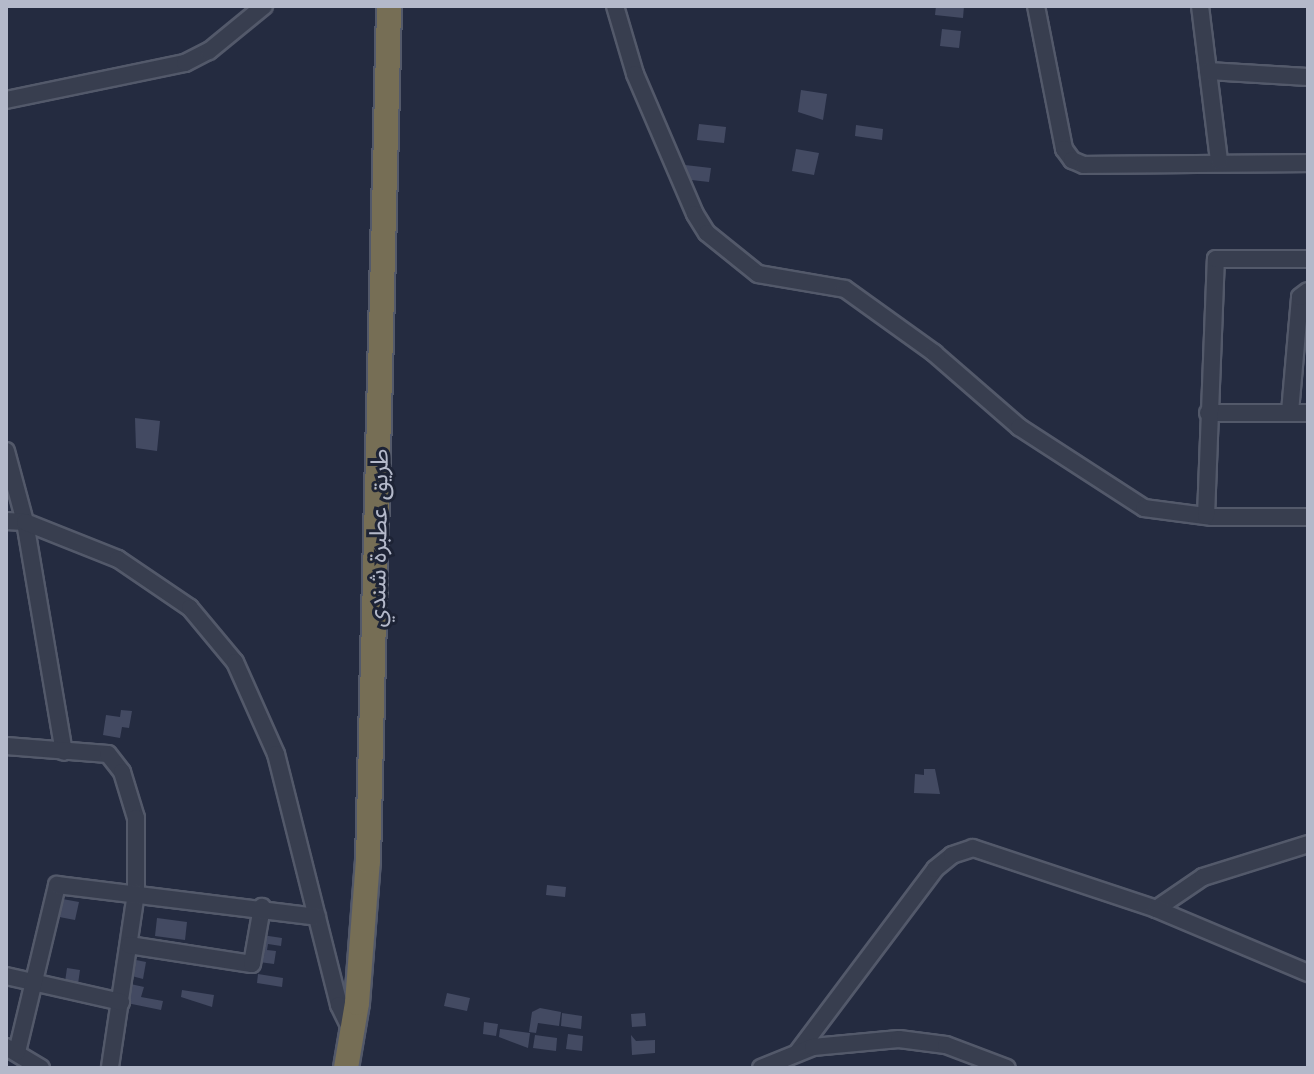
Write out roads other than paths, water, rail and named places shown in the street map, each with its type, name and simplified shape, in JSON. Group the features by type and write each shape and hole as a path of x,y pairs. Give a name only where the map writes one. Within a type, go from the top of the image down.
{"highway":[{"name":"طريق عطبرة شندي","path":"346,1068 352,1032 371,804 389,6"}],"street":[{"path":"6,100 185,63 209,51 264,6"},
{"path":"615,6 635,74 707,233 758,274 845,289 934,353 1019,427 1144,508 1206,516 1308,517"},
{"path":"1036,6 1064,149 1072,160 1084,165 1219,160 1308,163"},
{"path":"1200,6 1219,160"},
{"path":"1208,71 1308,77"},
{"path":"1206,516 1216,259 1308,259"},
{"path":"1290,412 1300,297 1308,291"},
{"path":"1208,413 1308,413"},
{"path":"6,451 25,522 64,752"},
{"path":"6,521 25,522 118,559 190,608 235,662 276,754 339,1005 352,1032"},
{"path":"6,746 108,754 122,772 136,818 136,893 110,1068"},
{"path":"1156,909 1203,877 1308,844"},
{"path":"797,1053 935,869 952,855 973,848 1156,909 1308,973"},
{"path":"41,1068 11,1050 34,982 57,885 262,907 317,917"},
{"path":"129,945 252,964 262,907"},
{"path":"6,976 121,1002"},
{"path":"761,1068 797,1053 856,1040 899,1039 946,1045 1007,1068"}]}
